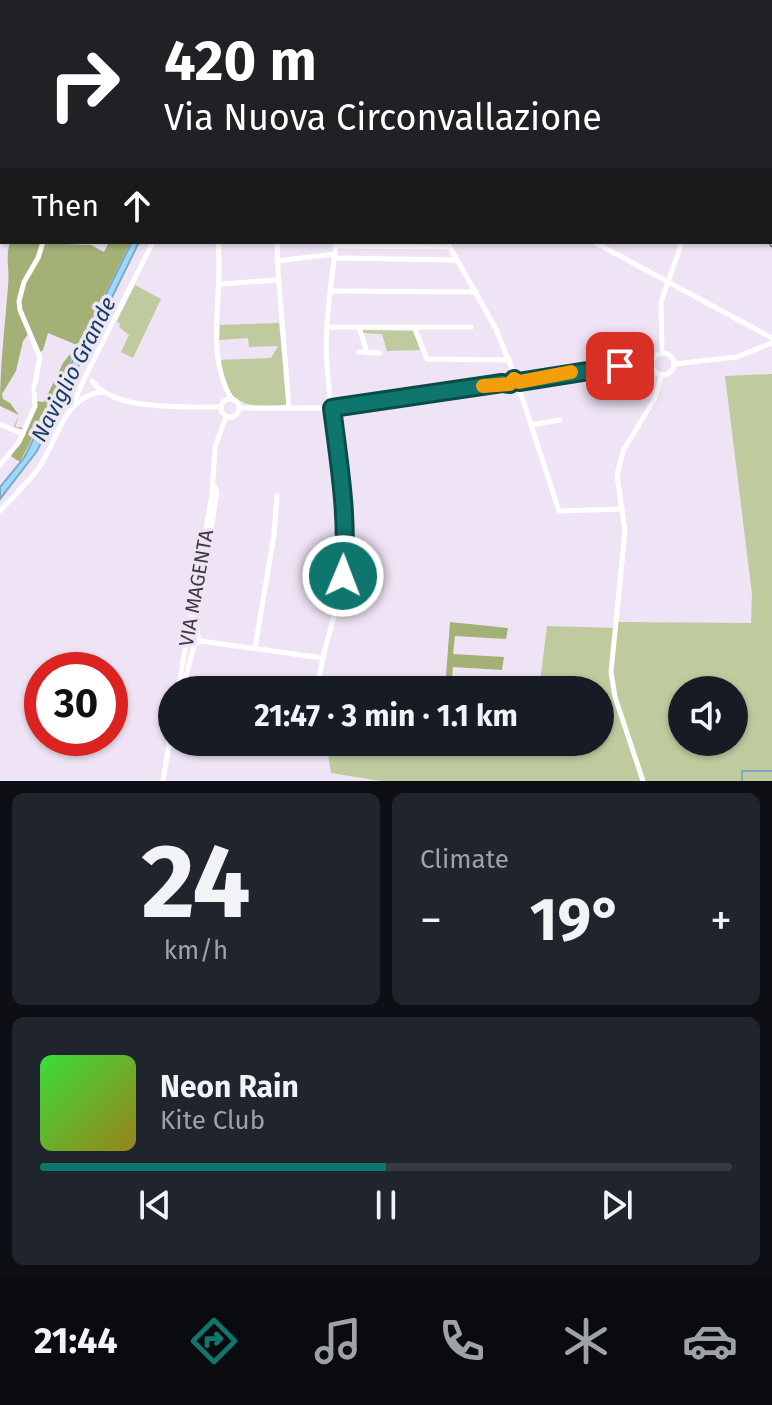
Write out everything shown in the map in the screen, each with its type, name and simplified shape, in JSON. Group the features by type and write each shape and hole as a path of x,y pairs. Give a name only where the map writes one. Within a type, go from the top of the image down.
{"street":[{"path":"0,465 23,434 35,406 34,389 40,357 19,301 42,244"},
{"path":"0,511 37,470 74,403 152,244"},
{"path":"218,244 217,362 231,398 240,408"},
{"path":"277,244 289,408"},
{"path":"320,676 343,576 345,553 327,364 336,244 448,244 510,360 559,511 622,509"},
{"path":"598,244 770,343"},
{"path":"662,353 661,306 681,244"},
{"path":"277,261 334,256 457,260"},
{"path":"220,284 279,280"},
{"path":"331,291 476,292"},
{"path":"328,327 471,327"},
{"path":"359,327 367,353"},
{"path":"414,327 426,359 510,360"},
{"path":"674,364 737,357 770,343"},
{"path":"359,352 380,353"},
{"path":"662,353 672,357 674,364 671,371 662,374 656,372 652,363 654,357 662,353"},
{"path":"240,408 332,408 502,383 510,384 512,388 517,383 569,372 652,363"},
{"path":"90,367 90,393"},
{"path":"643,781 615,697 611,672 625,531 617,481 619,461 655,398 662,374"},
{"path":"84,379 84,388 90,393"},
{"path":"92,381 102,392"},
{"path":"74,403 90,393 102,392 147,406 221,407"},
{"path":"221,407 225,400 231,398"},
{"path":"221,407 226,417 235,416 240,408"},
{"name":"VIA MAGENTA","path":"182,676 194,640 214,486 215,447 226,417"},
{"path":"531,425 560,420"},
{"path":"0,424 23,434"},
{"name":"VIA MAGENTA","path":"194,640 217,492 214,486"},
{"path":"255,648 274,535 277,496"},
{"path":"194,640 323,658"},
{"path":"163,781 167,756"}],"green space":[{"path":"10,244 91,245 104,252 108,244 130,244 20,462 11,456 26,430 14,427 19,415 0,406","holes":["48,333 77,345 63,363 44,402 36,401 40,352","28,334 39,358 33,410 24,428 15,427 19,415 3,399 2,394 16,371 23,341"]},
{"path":"135,285 161,299 133,358 121,352 129,335 117,321"},
{"path":"279,323 287,404 262,406 243,402 226,386 217,360 271,358 278,346 249,347 248,338 219,340 220,325"},
{"path":"362,330 414,331 420,350 387,351 382,334 363,333"},
{"path":"772,374 772,781 381,781 331,773 328,756 614,756 614,676 541,676 547,626 618,628 618,622 751,623 752,594 725,376"},
{"path":"450,622 508,628 506,639 455,636 453,654 504,657 502,670 453,667 452,676 446,676"}],"water":[{"name":"Naviglio Grande","path":"131,244 138,244 37,451 0,499 0,487 24,458"}],"waterway":[{"path":"742,781 742,771 772,771"}],"slow traffic":[{"path":"483,386 571,372"}],"route":[{"path":"343,576 342,500 332,408 510,384 514,379 519,382 620,366"}]}
